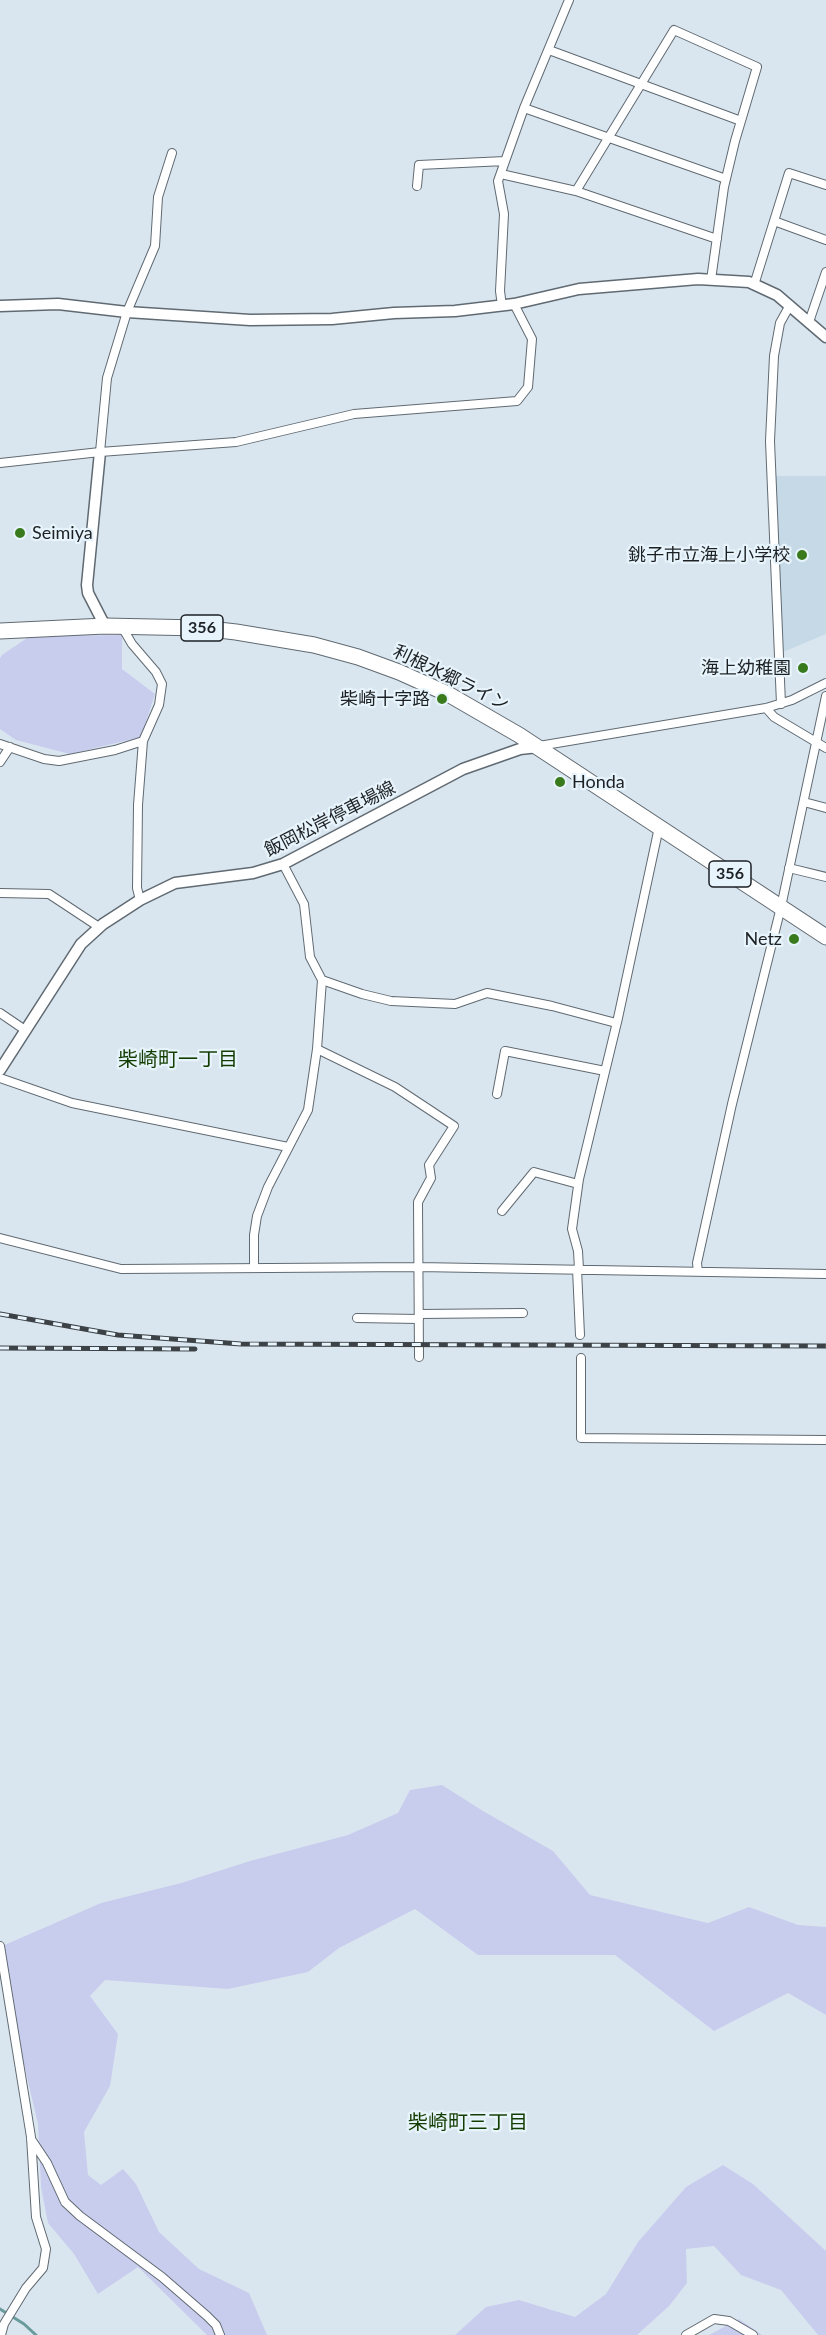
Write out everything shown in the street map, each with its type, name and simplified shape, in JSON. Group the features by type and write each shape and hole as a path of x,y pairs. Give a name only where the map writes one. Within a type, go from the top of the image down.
{"highway":[{"name":"利根水郷ライン","path":"0,631 105,626 201,628 266,635 358,657 399,672 448,694 538,747 826,937"}],"street":[{"path":"502,306 500,291 504,214 498,181 524,108 570,0"},
{"path":"576,191 674,30 757,67 726,178 711,279"},
{"path":"549,50 741,121"},
{"path":"524,108 726,178"},
{"path":"105,626 88,593 87,585 108,378 127,312 155,246 158,197 172,153"},
{"path":"417,186 419,165 505,161"},
{"path":"754,285 789,173 826,185"},
{"path":"501,174 576,191 717,239"},
{"path":"774,221 826,240"},
{"path":"809,322 826,272"},
{"path":"0,306 58,304 127,312 250,320 332,319 394,313 455,312 514,304 579,289 711,279 749,282 777,295 826,337"},
{"path":"0,464 100,452 236,442 354,414 518,401 528,387 532,339 514,304"},
{"path":"781,704 770,441 774,356 780,322 790,305"},
{"path":"122,627 132,644 156,672 162,684 159,705 143,741 136,855 140,900"},
{"path":"538,747 766,708 781,704 826,683"},
{"path":"698,1272 697,1263 732,1104 781,907 826,696"},
{"path":"766,708 774,717 826,748"},
{"path":"0,744 44,759 59,761 115,750 143,741"},
{"path":"0,762 10,747"},
{"name":"飯岡松岸停車場線","path":"0,1070 81,944 99,927 140,900 175,883 253,873 283,864 463,769 520,749 538,747"},
{"path":"804,802 826,808"},
{"path":"580,1335 578,1251 572,1229 578,1184 659,827"},
{"path":"254,1267 254,1235 257,1216 268,1187 308,1110 317,1049 322,980 310,957 304,904 283,864"},
{"path":"789,868 826,877"},
{"path":"0,893 49,894 99,927"},
{"path":"322,980 391,1001 455,1004 487,993 552,1006 616,1023"},
{"path":"0,1013 25,1030"},
{"path":"317,1049 395,1087 454,1126 429,1165 431,1178 418,1202 419,1357"},
{"path":"497,1094 505,1051 605,1071"},
{"path":"0,1077 72,1103 288,1147"},
{"path":"502,1211 534,1172 578,1184"},
{"path":"0,1238 121,1269 418,1267 826,1274"},
{"path":"357,1318 523,1313"},
{"path":"581,1359 581,1438 826,1440"},
{"path":"0,1946 30,2137 36,2217 46,2249 43,2268 26,2288 4,2324 1,2335"},
{"path":"30,2137 47,2163 65,2202 80,2216 162,2277 207,2316 216,2325 220,2335"},
{"path":"686,2335 714,2319 729,2321 753,2335"}],"shaded area":[{"name":"銚子市立海上小学校","path":"775,476 826,476 826,634 783,652"},
{"path":"122,635 122,669 155,694 141,737 70,754 16,740 0,729 0,658 2,655 30,636"},
{"path":"442,1785 553,1851 590,1895 708,1923 749,1907 798,1925 826,1927 826,2015 788,1993 714,2031 615,1955 478,1955 415,1909 339,1948 308,1972 228,1989 105,1980 90,1996 118,2034 110,2086 84,2132 88,2175 101,2185 123,2169 136,2184 159,2232 199,2269 249,2293 267,2335 207,2335 138,2267 98,2294 74,2254 48,2223 41,2187 38,2124 0,1962 0,1947 101,1903 181,1883 250,1861 348,1835 398,1813 410,1790"},
{"path":"723,2165 753,2184 826,2251 826,2335 818,2335 781,2290 741,2275 714,2246 686,2249 687,2283 669,2306 637,2335 455,2335 486,2307 519,2300 575,2317 606,2294 638,2242 686,2187"},
{"path":"739,2319 762,2335 709,2335"}],"waterway":[{"path":"0,2309 24,2324 36,2335"}],"railway":[{"path":"0,1314 118,1335 241,1344 826,1346"},
{"path":"0,1348 195,1349"}],"place":[{"name":"Seimiya","path":"20,533"},
{"name":"銚子市立海上小学校","path":"802,555"},
{"name":"海上幼稚園","path":"803,668"},
{"name":"柴崎十字路","path":"442,699"},
{"name":"Honda","path":"560,782"},
{"name":"Netz","path":"794,939"}],"district":[{"name":"柴崎町一丁目","path":"178,1060"},
{"name":"柴崎町三丁目","path":"468,2123"}]}
